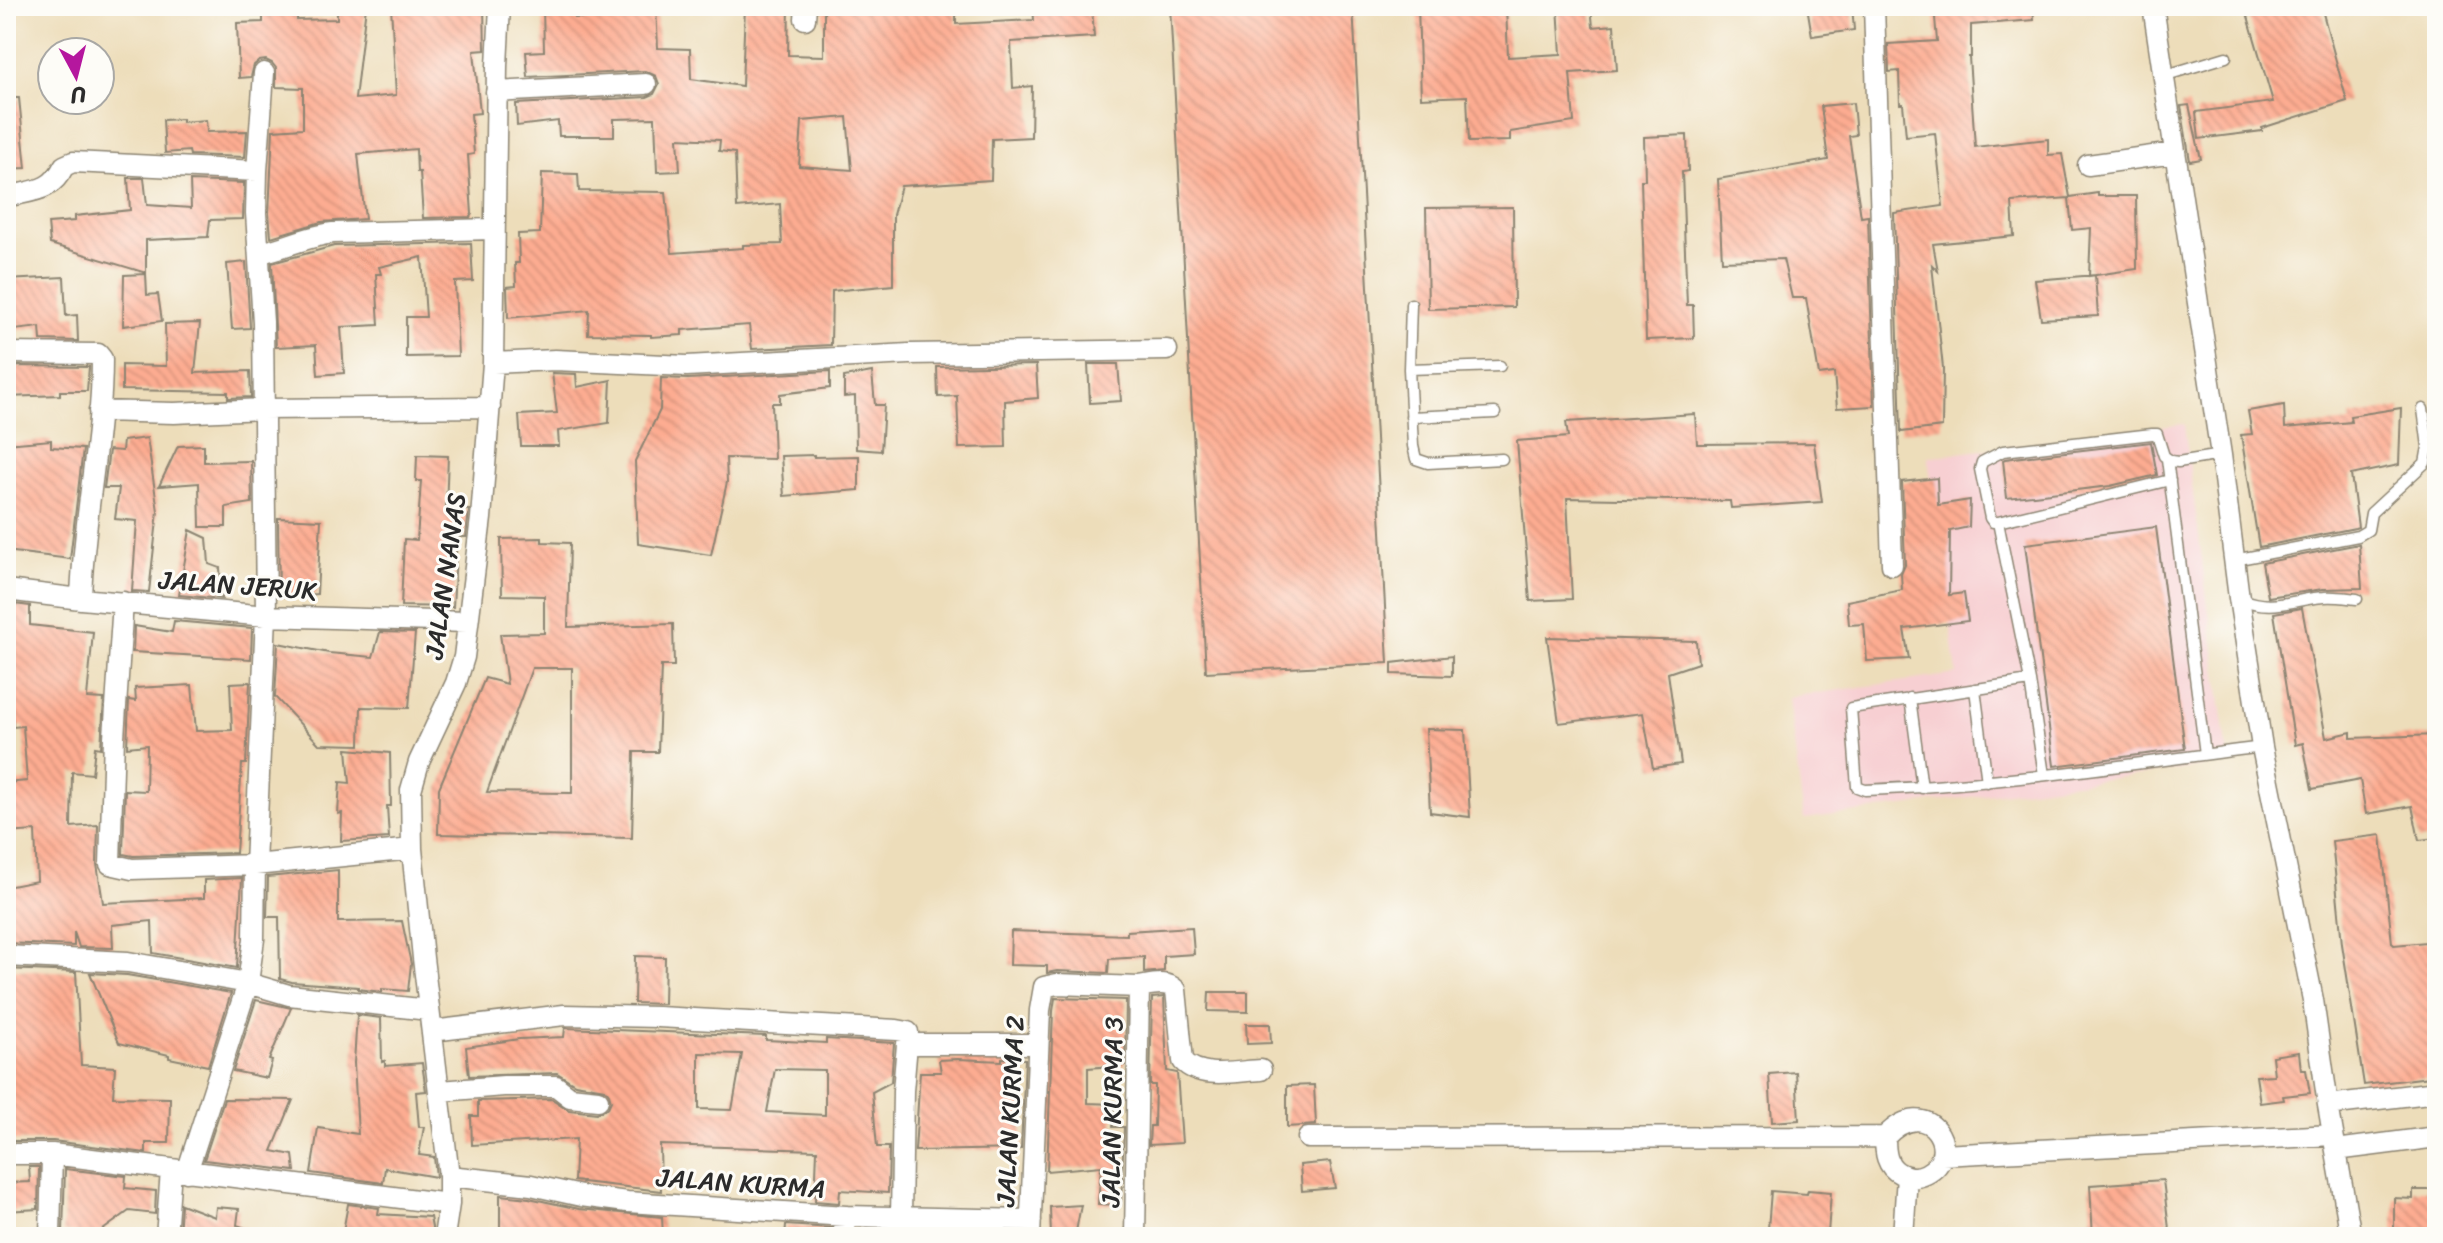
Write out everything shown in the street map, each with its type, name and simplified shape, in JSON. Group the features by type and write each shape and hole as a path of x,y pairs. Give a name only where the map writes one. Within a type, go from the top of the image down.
{"street":[{"name":"JALAN NANAS","path":"444,1237 449,1176 412,849 413,783 428,739 456,683 464,657 481,518 493,363 500,6"},
{"path":"1874,6 1892,565"},
{"path":"2153,6 2262,747 2313,1000 2351,1237"},
{"path":"166,1237 179,1171 248,983 254,939 266,616 263,322 256,213 264,73"},
{"path":"496,92 646,84"},
{"path":"2088,165 2174,153"},
{"path":"6,197 48,187 57,180 64,166 73,162 257,171"},
{"path":"260,253 333,233 494,229"},
{"path":"493,363 570,360 687,366 909,354 1167,350"},
{"path":"6,353 98,354 102,359 93,485 82,560 81,599"},
{"path":"99,411 174,413 490,407"},
{"name":"JALAN JERUK","path":"6,590 266,616 467,622"},
{"path":"123,602 113,751 110,864 132,869 255,865 412,849"},
{"path":"6,956 128,962 431,1021 564,1015 658,1017 908,1032 903,1091 901,1217"},
{"name":"JALAN KURMA 3","path":"1044,987 1057,984 1139,987 1135,1237"},
{"path":"1139,987 1157,984 1172,986 1176,990 1183,1061 1191,1068 1213,1072 1261,1070"},
{"name":"JALAN KURMA 2","path":"1030,1228 1038,1044 1044,987"},
{"path":"907,1044 1038,1044"},
{"path":"440,1091 556,1086 570,1097 598,1100"},
{"path":"2328,1105 2437,1092"},
{"path":"1308,1138 1885,1137 1901,1122 1914,1119 1927,1122 1937,1130 1942,1142 1938,1165 1918,1177 1896,1172 1885,1153 1885,1137"},
{"path":"1942,1155 2437,1137"},
{"path":"6,1154 52,1154 449,1204"},
{"path":"50,1237 52,1154"},
{"name":"JALAN KURMA","path":"449,1176 531,1185 627,1202 901,1217 930,1228 1030,1228"},
{"path":"1903,1237 1907,1176"},
{"path":"843,1237 846,1216"}],"lane":[{"path":"2163,76 2226,57"},
{"path":"1411,304 1409,369 1416,459 1428,463 1502,459"},
{"path":"1409,369 1500,366"},
{"path":"2234,560 2358,536 2368,530 2371,513 2425,463 2428,447 2423,409"},
{"path":"1411,417 1495,413"},
{"path":"2170,480 1993,522 1980,469 1982,462 1995,454 2157,434 2167,459 2170,480 2205,754"},
{"path":"2167,459 2178,462 2221,455"},
{"path":"1998,522 2030,681 2044,775"},
{"path":"2239,598 2254,604 2277,605 2324,597 2357,599"},
{"path":"2030,681 1850,709 1857,787 1865,790 1922,788 1987,782 2262,747"},
{"path":"1975,689 1987,782"},
{"path":"1910,698 1922,788"}],"shaded area":[{"path":"2184,424 2229,763 1804,819 1788,697 1957,674 1928,457"}],"building":[{"path":"263,6 297,6 297,20 337,19 337,6 366,6 355,99 396,95 391,6 484,6 485,50 474,51 480,113 471,114 474,154 468,155 470,217 423,218 416,149 358,154 365,219 321,222 271,237 269,213 273,130 303,128 303,88 276,87 276,68 266,60 254,65 251,77 239,78 237,23 263,22"},
{"path":"543,6 574,6 574,18 631,17 631,6 656,6 658,48 690,49 691,79 742,86 745,6 789,6 788,55 824,56 824,6 956,6 956,24 1034,20 1033,6 1092,6 1094,37 1011,42 1013,88 1032,86 1031,137 992,139 991,180 901,186 893,215 893,285 832,291 831,345 752,349 749,325 682,330 682,335 651,337 588,334 589,310 508,318 507,287 516,286 518,234 540,233 542,173 578,174 579,191 666,192 672,253 782,244 780,204 737,208 735,153 719,151 720,140 678,138 680,171 657,172 655,118 614,119 614,136 559,136 558,121 517,126 516,104 647,97 654,94 659,84 656,76 645,71 528,77 526,52 544,51","holes":["847,117 852,170 799,166 802,121"]},
{"path":"1170,6 1353,6 1388,663 1206,672"},
{"path":"1418,6 1506,6 1508,57 1561,54 1558,6 1591,6 1593,27 1614,25 1617,70 1570,73 1574,122 1510,132 1510,141 1469,142 1467,96 1421,98"},
{"path":"1807,6 1852,6 1854,30 1812,36"},
{"path":"1934,6 2033,6 2034,20 1971,25 1969,57 1975,147 2048,139 2048,155 2062,154 2070,197 2098,193 2098,196 2136,196 2137,269 2089,276 2091,228 2072,230 2069,198 2012,202 2014,236 1933,244 1938,271 1932,265 1943,368 1942,427 1901,432 1894,213 1943,206 1935,133 1906,136 1903,104 1900,104 1899,71 1889,72 1888,44 1937,41"},
{"path":"2245,6 2321,6 2347,101 2262,128 2262,131 2199,139 2196,112 2273,102"},
{"path":"6,98 19,98 26,168 6,169"},
{"path":"1853,103 1856,135 1849,136 1861,217 1868,216 1874,406 1837,408 1834,373 1819,375 1806,298 1792,298 1783,259 1722,261 1718,179 1828,160 1821,106"},
{"path":"2189,105 2201,159 2190,161 2181,106"},
{"path":"182,119 182,122 206,120 207,132 247,131 245,157 190,155 189,151 165,153 163,120"},
{"path":"1687,135 1688,171 1682,172 1687,305 1693,305 1694,338 1646,340 1641,180 1645,180 1644,137"},
{"path":"128,178 144,178 147,205 191,208 190,181 244,183 243,219 210,220 208,237 146,240 146,273 50,244 48,223 75,221 75,216 130,210"},
{"path":"1513,207 1514,307 1428,309 1426,208"},
{"path":"471,243 473,281 455,282 458,356 406,357 406,317 426,317 422,257 379,267 381,274 376,274 379,325 341,327 344,373 318,375 316,345 276,347 272,263 334,246"},
{"path":"246,262 250,328 232,329 227,264"},
{"path":"146,274 147,295 158,294 162,321 123,326 124,275"},
{"path":"2095,275 2098,316 2041,319 2035,280"},
{"path":"64,277 66,316 77,315 78,341 41,340 40,327 6,331 6,280"},
{"path":"200,323 195,373 250,371 251,397 228,398 228,392 122,390 122,365 166,366 165,324"},
{"path":"1088,364 1118,364 1121,401 1090,403"},
{"path":"1036,365 1038,398 1005,401 1006,447 959,448 957,396 938,397 937,367"},
{"path":"89,367 87,391 6,397 6,368"},
{"path":"830,371 830,388 780,394 780,403 772,403 774,459 726,458 727,482 711,555 638,544 635,461 660,410 661,378"},
{"path":"872,372 875,405 884,405 881,451 856,449 855,396 844,397 844,377"},
{"path":"552,373 576,374 577,387 611,380 609,423 558,431 559,446 521,446 519,415 557,413"},
{"path":"2284,405 2285,428 2351,422 2350,416 2401,408 2399,465 2351,475 2358,527 2259,547 2241,435 2252,434 2248,411"},
{"path":"1695,414 1697,444 1814,443 1822,502 1731,508 1730,501 1567,498 1572,599 1530,601 1517,441 1568,437 1566,422"},
{"path":"147,438 158,511 149,592 132,591 137,521 115,519 119,488 104,488 109,450 122,451 123,441"},
{"path":"51,440 51,447 83,449 70,559 6,551 6,444"},
{"path":"2151,442 2157,475 2110,486 2007,498 2005,459"},
{"path":"204,445 204,462 251,461 252,503 226,507 226,527 200,527 199,483 159,486 178,446"},
{"path":"417,455 448,456 446,509 469,510 466,537 457,537 453,607 401,606 404,539 417,540 421,481 416,481"},
{"path":"781,456 859,456 859,490 784,496"},
{"path":"1937,478 1938,505 1970,500 1969,527 1950,531 1949,595 1964,593 1968,621 1904,629 1909,659 1867,661 1864,624 1849,625 1847,601 1902,590 1901,574 1905,565 1902,482"},
{"path":"278,518 321,520 317,594 279,597"},
{"path":"2156,527 2185,749 2054,766 2025,544"},
{"path":"190,530 207,538 209,564 220,568 222,599 179,595"},
{"path":"542,538 542,542 570,543 568,627 673,624 674,666 661,666 658,752 634,752 632,838 438,834 439,788 485,678 507,684 500,634 544,633 544,596 502,595 501,539","holes":["532,668 572,668 572,793 487,792"]},
{"path":"2359,544 2362,588 2323,589 2268,597 2262,563"},
{"path":"6,603 30,606 30,625 93,632 87,698 104,699 101,748 95,747 92,774 72,772 71,827 98,825 97,864 103,903 204,898 204,880 242,878 237,968 153,953 152,921 112,925 113,948 79,947 74,932 74,946 6,943 6,887 37,881 35,831 6,833 6,783 27,781 23,726 13,727 10,683 6,684"},
{"path":"2302,608 2326,738 2351,732 2351,738 2437,735 2437,838 2419,840 2412,806 2366,814 2360,780 2312,789 2303,743 2295,745 2274,613"},
{"path":"174,621 252,628 251,659 133,652 134,626 172,632"},
{"path":"380,632 415,633 409,708 361,707 360,745 319,744 275,697 278,643 329,653 373,657"},
{"path":"1547,637 1696,641 1698,663 1668,673 1681,764 1653,768 1643,713 1559,723"},
{"path":"1452,656 1452,676 1392,674 1392,663"},
{"path":"250,682 246,764 242,764 236,853 123,854 125,790 146,791 147,745 127,747 129,700 136,701 135,688 192,685 196,731 232,730 230,683"},
{"path":"1426,729 1465,730 1470,817 1430,812"},
{"path":"347,749 390,753 389,838 341,841 342,813 338,814 340,782 350,783"},
{"path":"2381,835 2392,943 2437,941 2437,1076 2364,1085 2342,944 2332,841"},
{"path":"338,870 338,922 402,921 411,964 408,991 382,989 382,992 280,979 279,917 267,917 268,877"},
{"path":"1192,927 1194,954 1164,956 1164,971 1144,973 1144,957 1109,959 1108,973 1047,973 1047,966 1010,965 1011,931 1127,935 1127,931"},
{"path":"635,956 665,957 664,1004 634,1003"},
{"path":"6,969 76,972 81,1065 115,1067 113,1097 170,1098 169,1143 146,1143 146,1153 53,1141 7,1141 6,1083 10,1082"},
{"path":"90,973 127,975 231,993 208,1066 119,1043"},
{"path":"1209,992 1248,992 1248,1012 1208,1011"},
{"path":"1164,997 1167,1071 1177,1073 1182,1143 1149,1145 1150,1126 1154,1126 1155,1085 1150,1085 1152,998"},
{"path":"1055,998 1126,1000 1125,1065 1088,1068 1088,1103 1114,1104 1113,1127 1124,1127 1121,1205 1098,1204 1101,1166 1047,1171"},
{"path":"256,1000 291,1008 269,1060 272,1061 267,1078 233,1071"},
{"path":"357,1015 381,1018 382,1062 385,1061 385,1066 422,1063 426,1091 416,1092 419,1127 424,1127 419,1155 434,1157 436,1177 385,1168 383,1183 311,1173 318,1128 358,1134 354,1063"},
{"path":"1246,1024 1270,1024 1271,1043 1247,1044"},
{"path":"565,1028 766,1036 766,1040 826,1043 826,1039 894,1043 891,1082 872,1092 877,1147 889,1147 888,1193 840,1190 839,1203 815,1201 817,1150 660,1145 661,1191 574,1181 576,1139 472,1145 471,1116 478,1116 478,1101 552,1099 569,1110 597,1113 608,1108 611,1101 605,1089 575,1084 557,1073 469,1076 466,1047 519,1039 564,1037","holes":["699,1053 742,1054 732,1110 699,1109","775,1069 825,1070 825,1115 767,1112"]},
{"path":"2299,1052 2301,1070 2306,1070 2310,1093 2260,1103 2256,1076 2274,1075 2272,1056"},
{"path":"1002,1058 1025,1059 1021,1149 915,1151 920,1072 941,1072 939,1060 1002,1061"},
{"path":"1796,1072 1799,1120 1772,1122 1769,1074"},
{"path":"1314,1085 1316,1125 1287,1127 1287,1086"},
{"path":"224,1099 293,1100 272,1151 293,1155 295,1171 204,1160"},
{"path":"1330,1162 1335,1188 1302,1191 1300,1165"},
{"path":"29,1167 39,1167 38,1209 6,1211 6,1183 30,1182"},
{"path":"65,1169 126,1176 125,1188 156,1191 155,1214 129,1211 96,1235 63,1232"},
{"path":"2163,1180 2170,1237 2093,1237 2090,1185"},
{"path":"1808,1190 1831,1192 1828,1234 1768,1229 1771,1191 1807,1194"},
{"path":"2413,1190 2437,1190 2437,1237 2394,1237 2394,1198 2413,1199"},
{"path":"500,1195 579,1209 662,1217 663,1237 500,1237"},
{"path":"181,1204 215,1217 216,1207 239,1209 237,1225 265,1235 179,1237"},
{"path":"348,1204 379,1208 378,1214 430,1217 431,1237 342,1237"},
{"path":"1081,1205 1075,1237 1051,1237 1050,1207"},
{"path":"786,1225 831,1228 830,1237 785,1237"}]}
